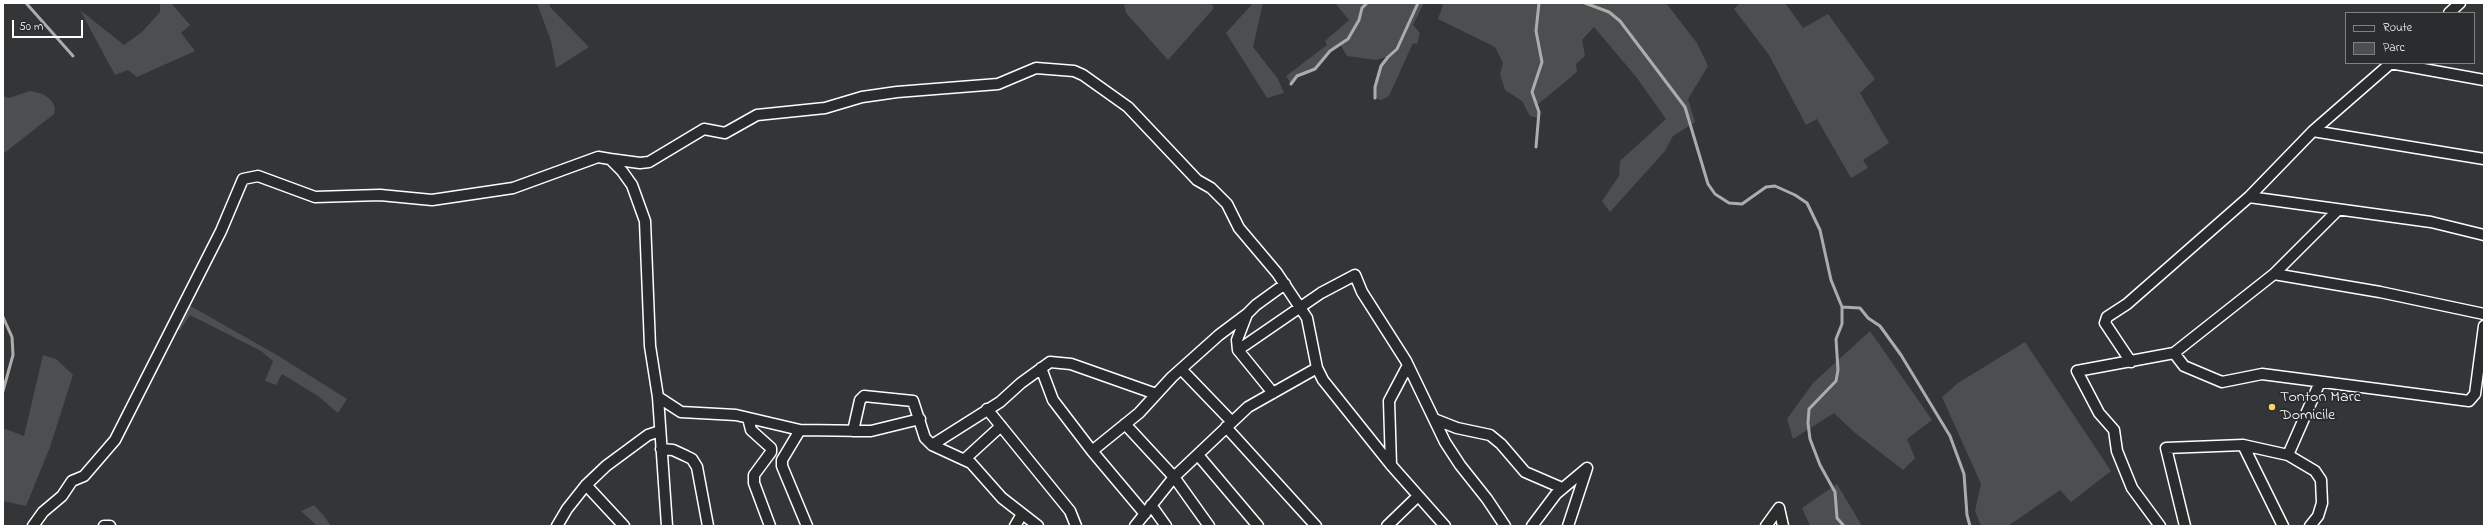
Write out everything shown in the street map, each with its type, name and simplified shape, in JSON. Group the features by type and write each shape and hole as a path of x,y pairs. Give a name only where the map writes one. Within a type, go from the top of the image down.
{"street":[{"path":"2450,12 2460,3"},
{"path":"2131,362 2105,320 2127,304 2249,197 2313,130 2390,64"},
{"path":"2396,64 2484,80"},
{"path":"33,526 43,512 62,496 72,481 84,476 114,440 221,231 243,179 258,176 315,197 386,195 432,200 513,188 589,158 598,156 640,164 649,162 704,129 725,133 758,115 825,108 862,97 897,92 998,84 1036,68 1074,71 1083,75 1128,108 1197,180 1220,196 1227,204 1239,228 1285,284 1309,321 1317,368 1323,380 1338,401 1391,465 1445,526"},
{"path":"2313,130 2484,159"},
{"path":"610,159 632,185 645,221 650,346 658,398 667,526"},
{"path":"2249,197 2431,222 2484,235"},
{"path":"2160,526 2132,488 2117,451 2114,430 2099,413 2077,371 2174,353 2274,274 2338,210"},
{"path":"2274,274 2380,292 2484,314"},
{"path":"1238,350 1335,284 1355,275 1362,292 1408,365 1434,419 1460,465 1488,499 1505,526"},
{"path":"1092,451 1139,413 1181,369 1218,335 1285,284"},
{"path":"1247,314 1236,340 1238,350 1273,393"},
{"path":"2174,353 2184,366 2222,382 2262,374 2470,401 2475,394 2484,326"},
{"path":"932,445 1000,402 1050,362 1071,364 1156,394"},
{"path":"1391,465 1389,401 1408,365"},
{"path":"1041,368 1053,400 1092,451 1148,510 1166,526"},
{"path":"1135,526 1174,477 1248,407 1317,368"},
{"path":"1181,369 1316,526"},
{"path":"2288,455 2320,382"},
{"path":"854,431 860,400 864,396 913,401 925,438 932,445 966,458 978,469 1002,498 1038,526"},
{"path":"658,398 681,412 716,413 748,418 800,430 871,431 920,419"},
{"path":"987,409 1070,510 1076,526"},
{"path":"748,418 751,430 771,448 771,452 754,475 754,483 770,526"},
{"path":"1434,419 1457,428 1490,435 1501,444 1525,472 1562,488"},
{"path":"1125,424 1174,477 1209,526"},
{"path":"966,458 1001,426"},
{"path":"800,430 782,460 782,466 808,526"},
{"path":"557,526 586,485 606,466 648,436 660,431"},
{"path":"2243,445 2283,526"},
{"path":"2185,526 2166,448 2243,445 2288,455 2315,472 2321,480 2322,503 2318,516 2310,526"},
{"path":"661,449 673,450 686,456 692,459 697,467 708,526"},
{"path":"1198,455 1258,526"},
{"path":"1532,526 1562,488 1587,468 1571,525"},
{"path":"586,485 624,526"},
{"path":"1387,526 1418,496"},
{"path":"1766,526 1779,508 1783,526"},
{"path":"1015,526 1022,514"},
{"path":"104,526 110,526"}],"green space":[{"path":"162,3 171,3 190,25 181,33 195,51 137,77 128,70 115,75 80,10 124,45 142,32 160,12 160,5"},
{"path":"537,3 549,3 550,7 589,47 556,68 551,41"},
{"path":"1124,3 1211,3 1214,8 1168,60 1126,13"},
{"path":"1253,3 1263,3 1253,47 1278,79 1284,93 1267,98 1226,33"},
{"path":"1335,3 1424,3 1413,25 1420,33 1417,44 1413,43 1389,96 1381,100 1375,98 1375,87 1381,66 1387,57 1376,60 1347,56 1340,44 1330,51 1315,69 1297,76 1291,84 1286,76 1327,45 1325,41 1349,20"},
{"path":"1439,3 1666,3 1697,43 1708,66 1688,99 1695,122 1673,136 1665,151 1610,212 1602,201 1619,176 1620,161 1666,119 1637,78 1594,27 1582,40 1585,56 1576,64 1577,72 1537,105 1539,118 1530,116 1522,101 1505,90 1500,74 1503,63 1495,47 1438,19 1443,5"},
{"path":"1740,3 1785,3 1803,28 1828,14 1875,79 1860,93 1889,143 1863,160 1868,168 1851,178 1817,119 1806,125 1769,55 1734,9"},
{"path":"30,91 43,94 52,101 55,108 54,114 3,154 3,96 9,98"},
{"path":"187,304 277,355 347,399 338,413 318,396 282,374 276,385 265,381 273,361 261,351 190,315 180,330 175,328"},
{"path":"1870,331 1932,420 1907,439 1915,458 1903,470 1854,432 1834,413 1793,439 1787,419 1813,383"},
{"path":"2025,342 2111,471 2071,502 2060,490 2008,526 1981,526 1975,511 1981,484 1942,397 1958,383"},
{"path":"43,355 56,359 73,375 50,447 26,506 3,501 3,428 24,436"},
{"path":"1837,484 1862,526 1810,526 1802,508"},
{"path":"314,505 331,526 317,526 301,511"}],"waterway":[{"path":"26,3 73,56"},
{"path":"1291,84 1297,76 1315,69 1330,51 1348,39 1359,20 1362,8 1367,3"},
{"path":"1375,98 1375,87 1381,66 1397,49 1418,3"},
{"path":"1536,147 1539,112 1532,92 1542,62 1536,31 1539,3"},
{"path":"1585,3 1609,12 1620,21 1685,107 1708,184 1715,194 1729,203 1742,204 1766,187 1775,186 1795,195 1807,203 1820,230 1831,280 1842,307 1842,324 1836,339 1838,370 1836,381 1809,409 1808,423 1810,439 1820,465 1835,492 1837,518 1844,526"},
{"path":"1842,307 1860,308 1868,318 1880,326 1901,355 1950,436 1964,474 1967,515 1970,526"},
{"path":"3,317 12,337 13,355 3,391"}],"place":[{"name":"Tonton Marc Domicile","path":"2272,407"}]}
